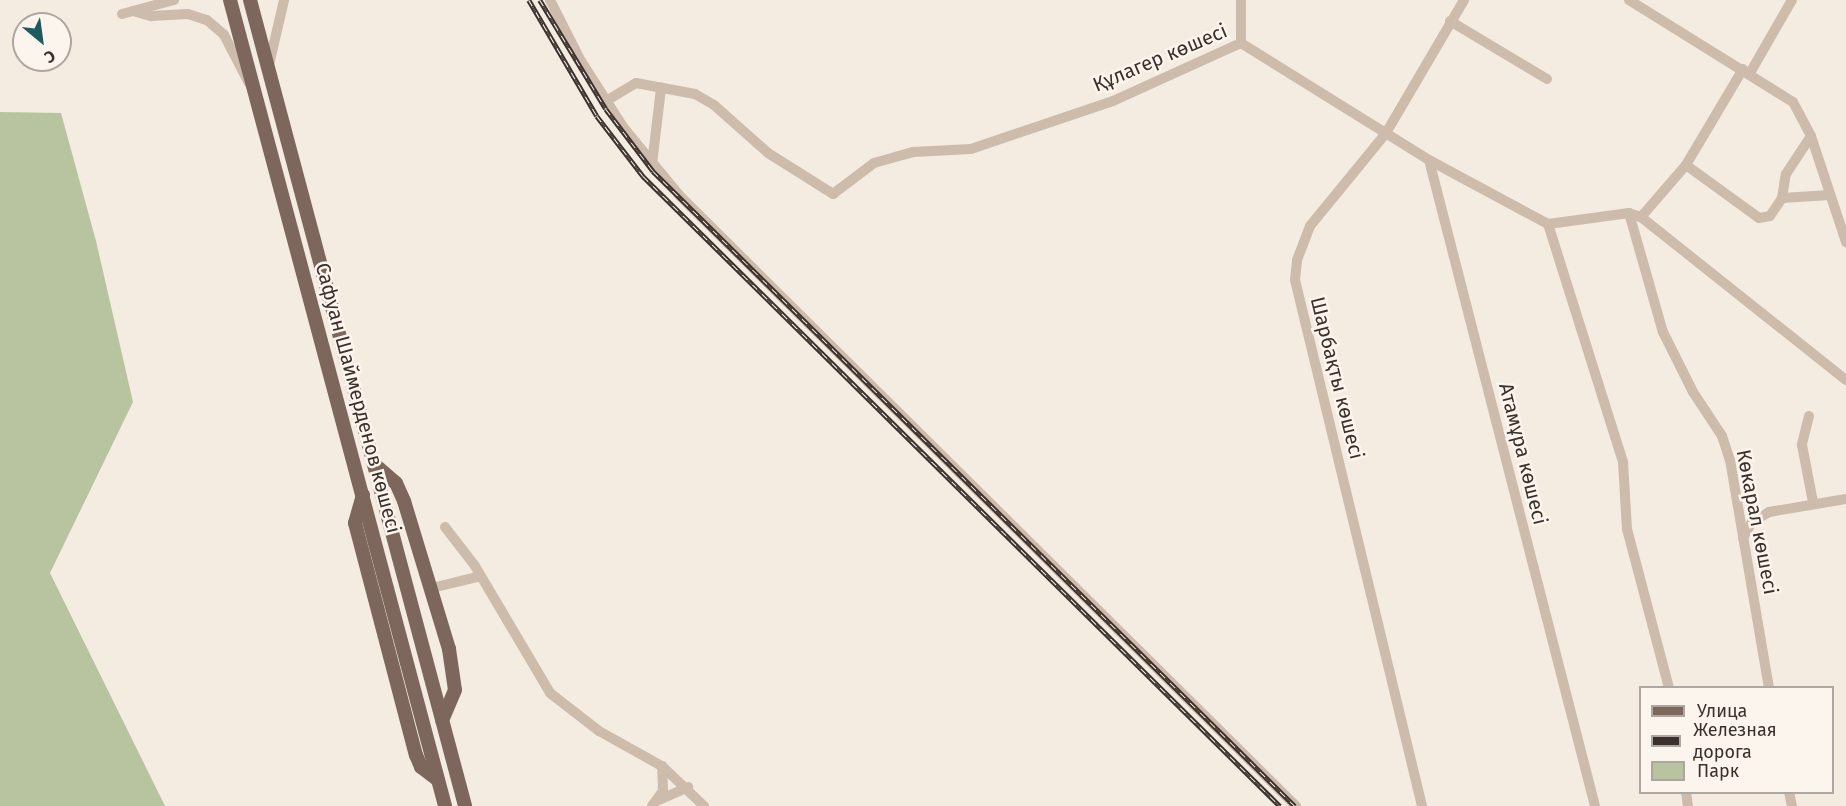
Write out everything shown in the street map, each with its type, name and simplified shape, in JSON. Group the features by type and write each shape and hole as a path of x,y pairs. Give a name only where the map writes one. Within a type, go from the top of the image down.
{"main road":[{"name":"Сафуан Шаймерденов көшесі","path":"230,0 446,806"},
{"name":"Сафуан Шаймерденов көшесі","path":"250,0 465,806"},
{"path":"374,464 396,483 432,588 455,690 442,720"}],"street":[{"path":"174,0 127,13 151,16 188,14 207,20 224,35 257,95"},
{"path":"268,69 284,0"},
{"path":"550,0 606,101 652,164 729,245 1296,806"},
{"path":"1241,0 1241,43"},
{"name":"Шарбақты көшесі","path":"1422,806 1295,280 1297,260 1310,226 1386,133 1464,0"},
{"path":"1629,0 1747,71 1793,102 1811,136 1846,242"},
{"path":"1641,217 1686,165 1792,0"},
{"path":"1450,21 1547,79"},
{"name":"Құлагер көшесі","path":"661,88 702,97 768,153 832,194 874,163 913,152 971,149 999,137 1113,101 1241,43 1386,133"},
{"path":"606,101 636,83 661,88 652,164"},
{"path":"1386,133 1429,160 1548,224 1629,213 1641,217 1846,380"},
{"path":"1686,165 1759,218 1770,216 1782,198 1786,174 1811,136"},
{"name":"Атамұра көшесі","path":"1429,160 1595,806"},
{"path":"1782,198 1830,195"},
{"name":"Көкарал көшесі","path":"1629,213 1663,332 1693,392 1722,435 1730,460 1769,686"},
{"path":"1548,224 1623,462 1627,529 1668,686"},
{"path":"1809,416 1802,445 1813,502"},
{"path":"1743,538 1752,522 1769,512 1813,502 1846,499"},
{"path":"445,527 481,576 550,693 599,731 662,766 688,787 704,806"},
{"path":"432,588 481,576"},
{"path":"655,803 665,778 662,766"},
{"path":"655,803 688,787"}],"green space":[{"path":"0,112 61,113 96,241 133,402 50,573 165,806 0,806"}],"railway":[{"path":"529,0 597,116 643,176 1280,806"},
{"path":"540,0 606,109 653,171 1295,806"}]}
